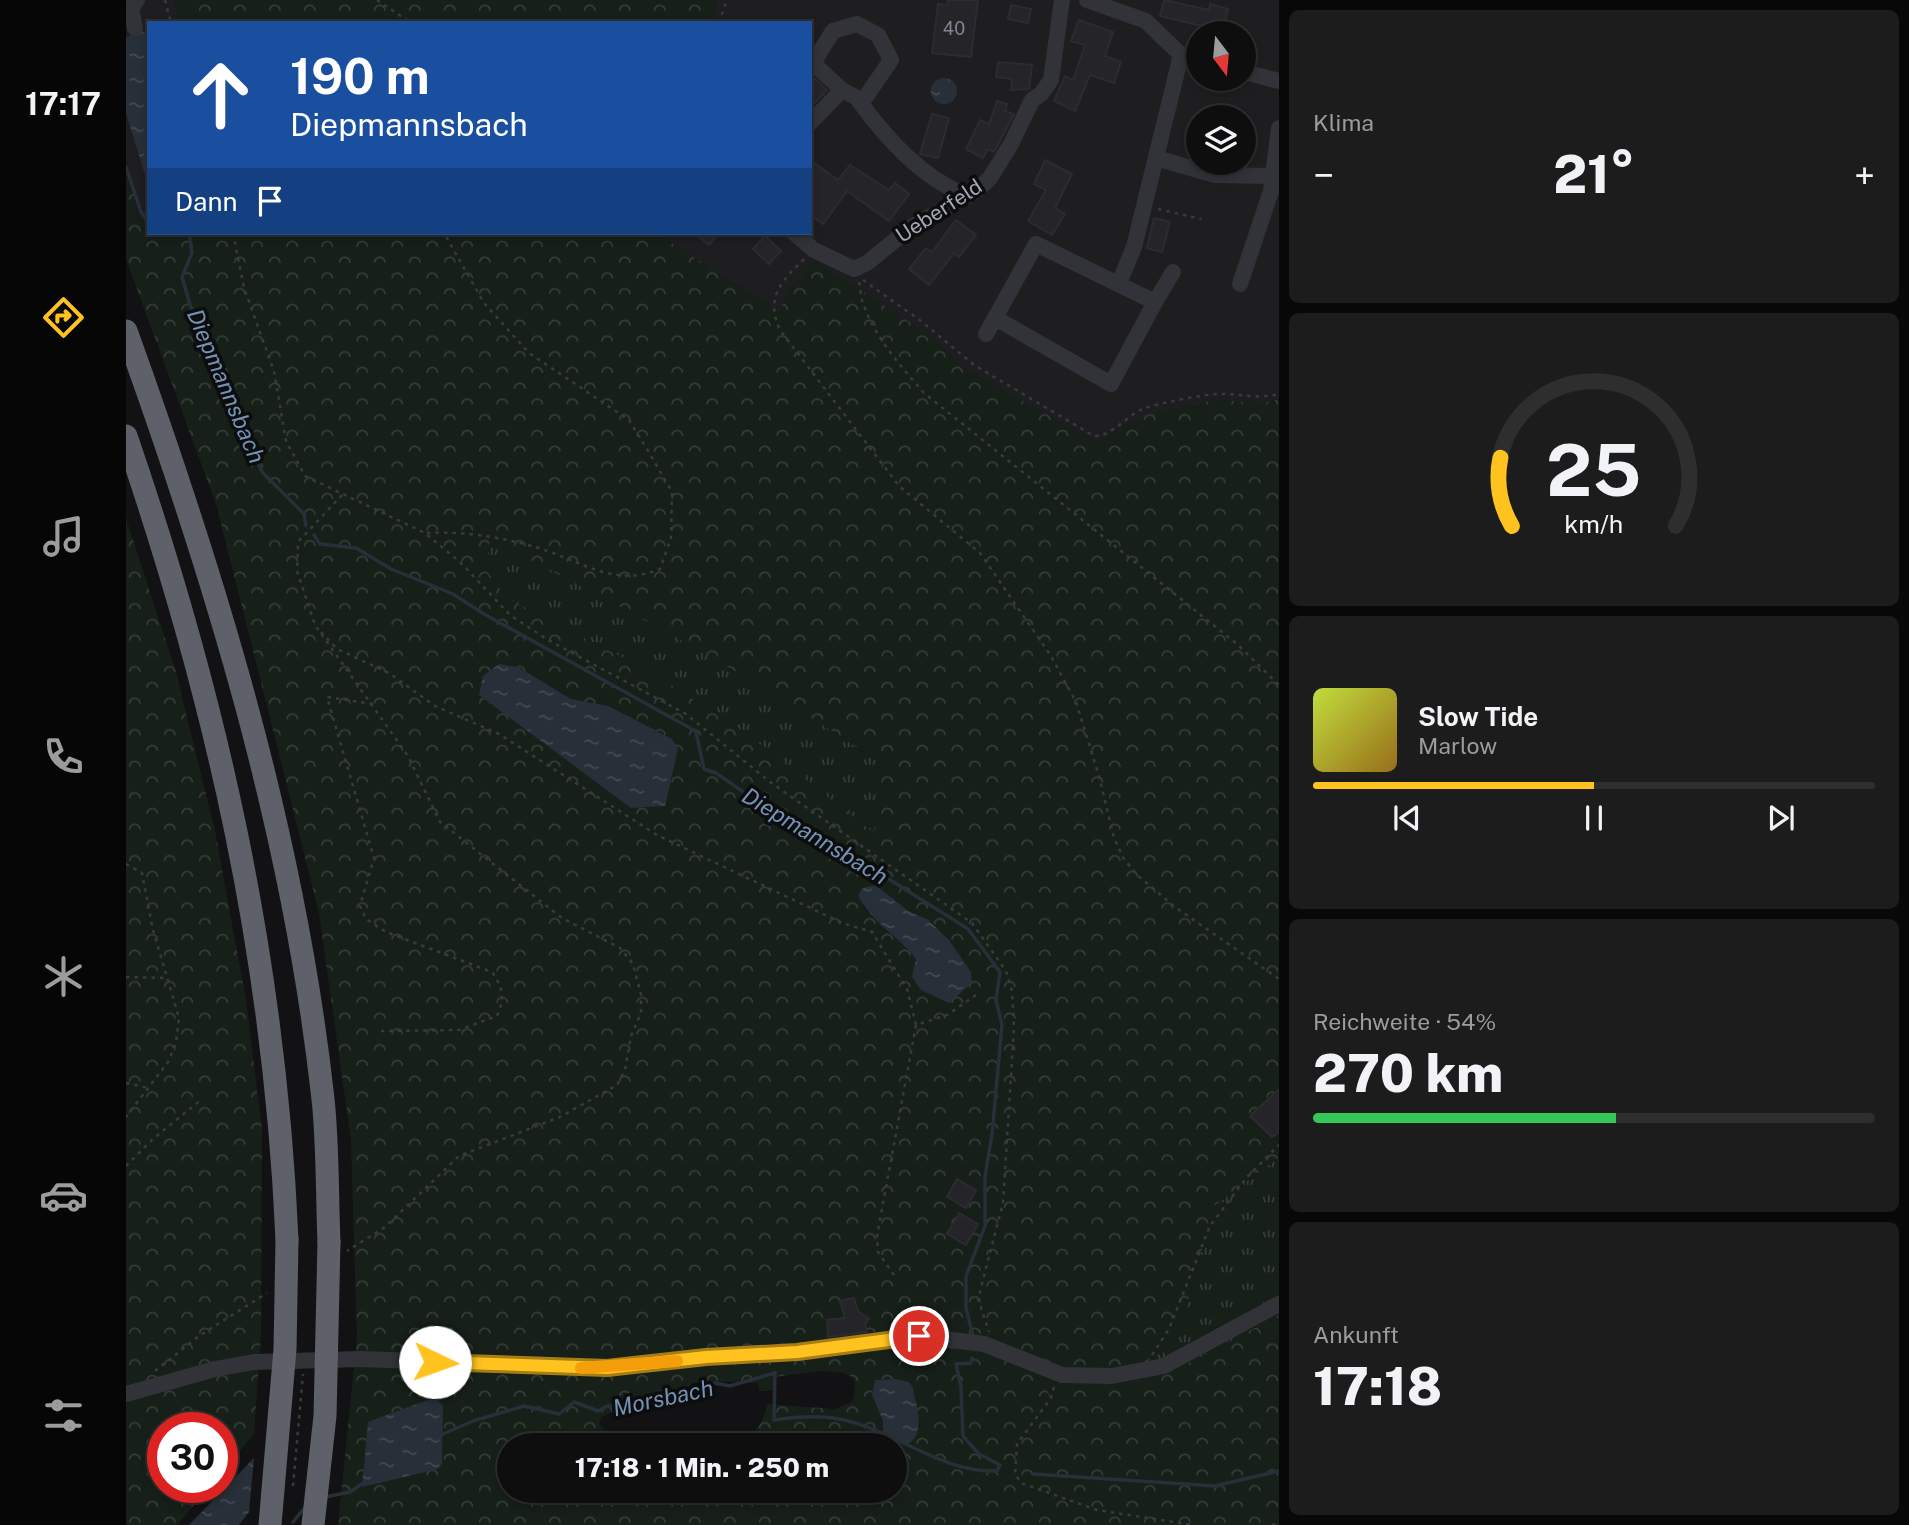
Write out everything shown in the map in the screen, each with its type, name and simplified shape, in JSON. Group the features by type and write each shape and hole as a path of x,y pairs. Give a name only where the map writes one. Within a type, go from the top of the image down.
{"highway":[{"path":"126,331 239,676 285,858 307,977 323,1102 333,1249 325,1416 313,1525"},
{"path":"126,436 172,579 202,686 242,853 272,1040 286,1240 285,1349 270,1525"}],"street":[{"path":"135,28 131,8 136,0"},
{"name":"Ueberfeld","path":"853,269 867,264 910,228 977,190 990,178 1011,144 1032,100 1041,94 1051,80 1062,0"},
{"path":"1087,0 1146,21 1181,55 1186,56"},
{"path":"859,101 877,84 891,60 877,35 858,24 833,31 813,63 842,90 859,101 884,134 924,170 950,189 965,195"},
{"path":"1119,283 1134,247 1181,55"},
{"path":"1256,75 1279,81"},
{"path":"812,121 842,90"},
{"path":"1240,284 1271,191 1279,128"},
{"path":"1156,159 1215,175 1273,176"},
{"path":"796,235 814,250 853,269"},
{"path":"986,334 1036,244 1155,302"},
{"path":"995,318 1111,384 1173,272"},
{"path":"133,1392 236,1364 360,1359 607,1368 805,1351 919,1336 946,1338 996,1348 1058,1373 1091,1377 1152,1370 1279,1304"}],"path":[{"path":"164,0 170,21"},
{"path":"376,0 408,21"},
{"path":"722,0 724,6"},
{"path":"720,21 727,0"},
{"path":"1144,206 1201,219"},
{"path":"233,235 244,288 274,370 281,419 292,456 305,477 425,533 453,556 510,615 548,640 686,714 770,782 972,923 994,952 1009,981 1014,1027 1003,1203 978,1300 996,1348"},
{"path":"425,533 454,531 534,547 628,578 660,569 671,538 673,513 672,492 629,420 529,353 484,303 445,235"},
{"path":"814,250 778,288 772,310 780,330 899,486 980,553 1051,656 1076,702 1100,776 1114,838 1124,859 1137,875 1175,907 1279,979"},
{"path":"853,269 865,282 913,314 974,365 1094,436 1105,434 1132,413 1147,407 1220,394 1248,398 1279,394"},
{"path":"853,269 872,326 900,366 924,393 1237,644 1279,685"},
{"path":"333,1249 385,1227 459,1156 495,1140 544,1124 610,1091 617,1085 625,1070 631,1036 641,1013 637,976 620,948 562,918 440,822 408,757 315,625 297,571 296,551 298,542 342,494"},
{"path":"315,625 337,649 389,673 435,706 499,734 657,835 842,923 872,932 907,989 916,1025 877,1236 878,1252 894,1275"},
{"path":"373,704 327,696 374,858 360,906 366,919 386,932 492,972 502,986 503,1002 497,1016 459,1030 381,1031"},
{"path":"126,864 142,873 153,930 179,1018 176,1043 168,1062 126,1117"},
{"path":"126,977 167,978"},
{"path":"916,1025 947,1015 976,995"},
{"path":"126,1083 149,1088"},
{"path":"126,1166 154,1138 202,1099"},
{"path":"1150,1358 1169,1329 1210,1226 1247,1177 1279,1145"},
{"path":"133,1392 172,1356 241,1307 277,1288"},
{"path":"292,1490 305,1360"},
{"path":"1058,1373 1051,1398 1017,1444 1015,1474 1021,1483 1097,1510 1193,1525"},
{"path":"1272,1525 1279,1524"}],"shaded area":[{"path":"126,0 174,0 179,21 147,21 147,218 140,220 126,162"},
{"path":"718,0 1279,0 1279,399 1264,403 1217,400 1188,407 1128,423 1099,443 968,371 926,334 780,313 659,235 812,235 812,21 712,21"}],"green space":[{"path":"174,0 718,0 712,21 179,21"},
{"path":"126,162 140,219 147,217 147,235 659,235 780,313 785,295 815,260 927,334 968,371 1099,443 1128,423 1151,413 1217,400 1264,403 1279,399 1279,1157 1214,1206 1186,1308 1142,1371 1055,1370 1041,1380 1056,1406 1071,1386 1120,1385 1178,1369 1279,1315 1279,1525 338,1525 357,1337 351,1140 319,913 216,504 126,259","holes":["490,539 591,591 740,674 883,765 874,833 747,734 652,673 507,598 485,569","499,664 518,667 571,699","876,885 908,911 927,919 912,977 916,959 863,907","896,1379 909,1382 913,1387 920,1427 883,1429 883,1421 872,1395 875,1380"]},
{"path":"126,518 176,672 215,831 246,1000 262,1130 261,1336 254,1434 238,1453 238,1412 147,1412 147,1503 196,1503 177,1525 126,1525"},
{"path":"490,539 690,645 788,703 883,765 874,834 747,734 652,673 507,598 485,569"},
{"path":"1279,1157 1279,1318 1273,1353 1061,1415 1041,1380 1186,1308 1214,1206"}],"water":[{"path":"147,31 147,181 126,113 126,37"},
{"path":"944,78 953,82 957,91 953,100 944,104 935,100 931,91 935,82"},
{"path":"499,664 518,667 571,699 608,706 672,739 678,749 665,806 631,808 479,695 483,676"},
{"path":"876,885 908,911 927,919 949,940 971,972 972,983 949,1003 921,990 912,977 916,959 863,905 858,895 863,888"},
{"path":"896,1379 909,1382 913,1387 919,1425 914,1439 908,1444 907,1433 883,1433 883,1421 872,1395 875,1380"},
{"path":"430,1399 438,1400 443,1406 442,1463 438,1469 362,1487 368,1422"},
{"path":"254,1458 249,1512 239,1525 189,1525 210,1503 238,1503 238,1474"}],"building":[{"path":"948,0 978,0 971,57 932,53 938,4 947,5"},
{"path":"1164,0 1209,10 1210,4 1228,9 1225,21 1186,22 1160,16"},
{"path":"1011,5 1031,9 1028,23 1008,19"},
{"path":"1079,20 1113,32 1105,56 1121,62 1114,83 1090,75 1075,111 1054,101 1065,76 1073,80 1085,45 1071,41"},
{"path":"998,62 1032,65 1029,89 1011,90 1012,79 996,77"},
{"path":"815,79 827,90 812,106 812,82"},
{"path":"997,101 1007,104 1005,111 1014,114 994,152 988,149 983,158 966,149 980,120 989,124"},
{"path":"932,114 949,118 938,158 920,154"},
{"path":"1045,160 1072,174 1055,208 1065,214 1052,235 1028,221 1046,190 1034,184"},
{"path":"812,161 838,180 850,165 889,190 895,183 909,194 889,221 847,191 823,224 812,216"},
{"path":"1154,218 1170,222 1162,252 1147,248"},
{"path":"956,220 976,235 959,257 954,253 929,285 909,269 926,248 932,252"},
{"path":"696,235 717,235 709,245"},
{"path":"765,236 781,251 769,264 753,249"},
{"path":"1279,1089 1279,1132 1272,1137 1250,1116"},
{"path":"957,1179 976,1190 966,1208 947,1197"},
{"path":"959,1213 978,1224 966,1245 947,1234"},
{"path":"854,1298 858,1311 869,1319 865,1323 867,1332 828,1337 827,1320 845,1318 840,1301"}],"waterway":[{"name":"Diepmannsbach","path":"126,167 141,212 147,220"},
{"name":"Diepmannsbach","path":"189,235 192,253 182,277 191,308 262,472 304,514 306,526"},
{"name":"Diepmannsbach","path":"314,535 320,544 356,548 391,569 453,594 484,614 690,728 696,732 704,769 716,773 752,798 827,840 968,929 1000,972 996,1000 1002,1025 992,1134 985,1177 985,1226 966,1276 966,1308 973,1336"},
{"name":"Diepmannsbach","path":"972,1358 971,1363 956,1364 961,1387 963,1436 979,1454 1000,1465"},
{"name":"Morsbach","path":"441,1435 473,1421 524,1406 559,1414 574,1402 598,1411 607,1406 634,1406 677,1396 715,1383 730,1386 775,1373 774,1420 806,1417 839,1419 859,1424 956,1465 997,1471 1000,1465"},
{"name":"Morsbach","path":"1033,1474 1215,1486 1279,1471"},
{"name":"Morsbach","path":"325,1497 350,1492 366,1481"},
{"name":"Morsbach","path":"293,1522 306,1506"}],"slow traffic":[{"path":"581,1368 677,1361"}],"route":[{"path":"435,1362 607,1368 706,1357 797,1352 919,1336"}]}
